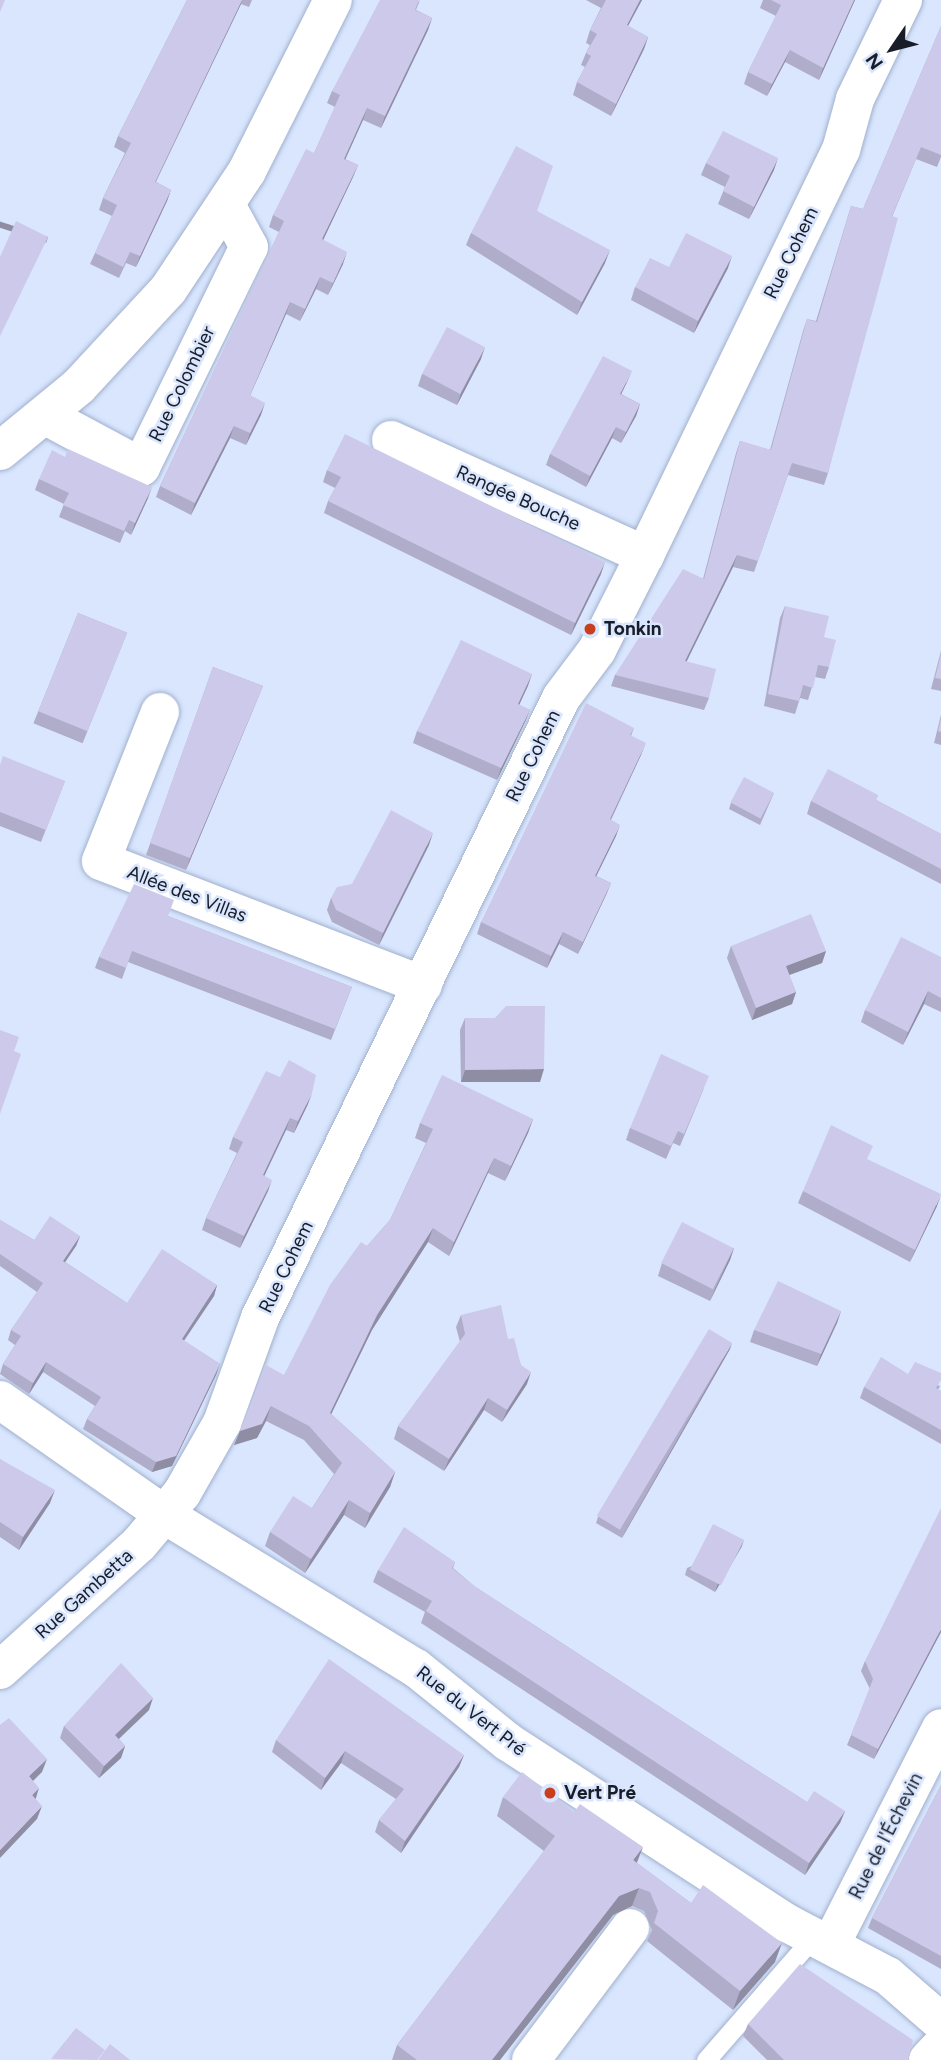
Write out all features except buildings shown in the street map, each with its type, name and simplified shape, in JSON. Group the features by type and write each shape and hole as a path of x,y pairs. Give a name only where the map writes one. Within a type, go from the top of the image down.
{"street":[{"path":"0,451 46,416 142,322 226,205 333,0"},
{"name":"Rue Cohem","path":"165,1515 222,1423 260,1318 561,698 597,650 645,555 841,150 855,99 903,0"},
{"name":"Rue Colombier","path":"46,416 63,431 141,467 249,247 226,205"},
{"name":"Rangée Bouche","path":"391,440 645,555"},
{"name":"Allée des Villas","path":"160,712 101,861 423,985"},
{"name":"Rue du Vert Pré","path":"0,1400 165,1515 416,1668 508,1742 823,1940 888,1976 941,2022"},
{"name":"Rue Gambetta","path":"0,1670 165,1515"},
{"name":"Rue de l'Échevin","path":"823,1940 941,1728"},
{"path":"531,2060 630,1928"},
{"path":"929,2060 941,2046"}],"lane":[{"path":"706,2060 823,1940"}],"place":[{"name":"Tonkin","path":"590,629"},
{"name":"Vert Pré","path":"550,1793"}]}
